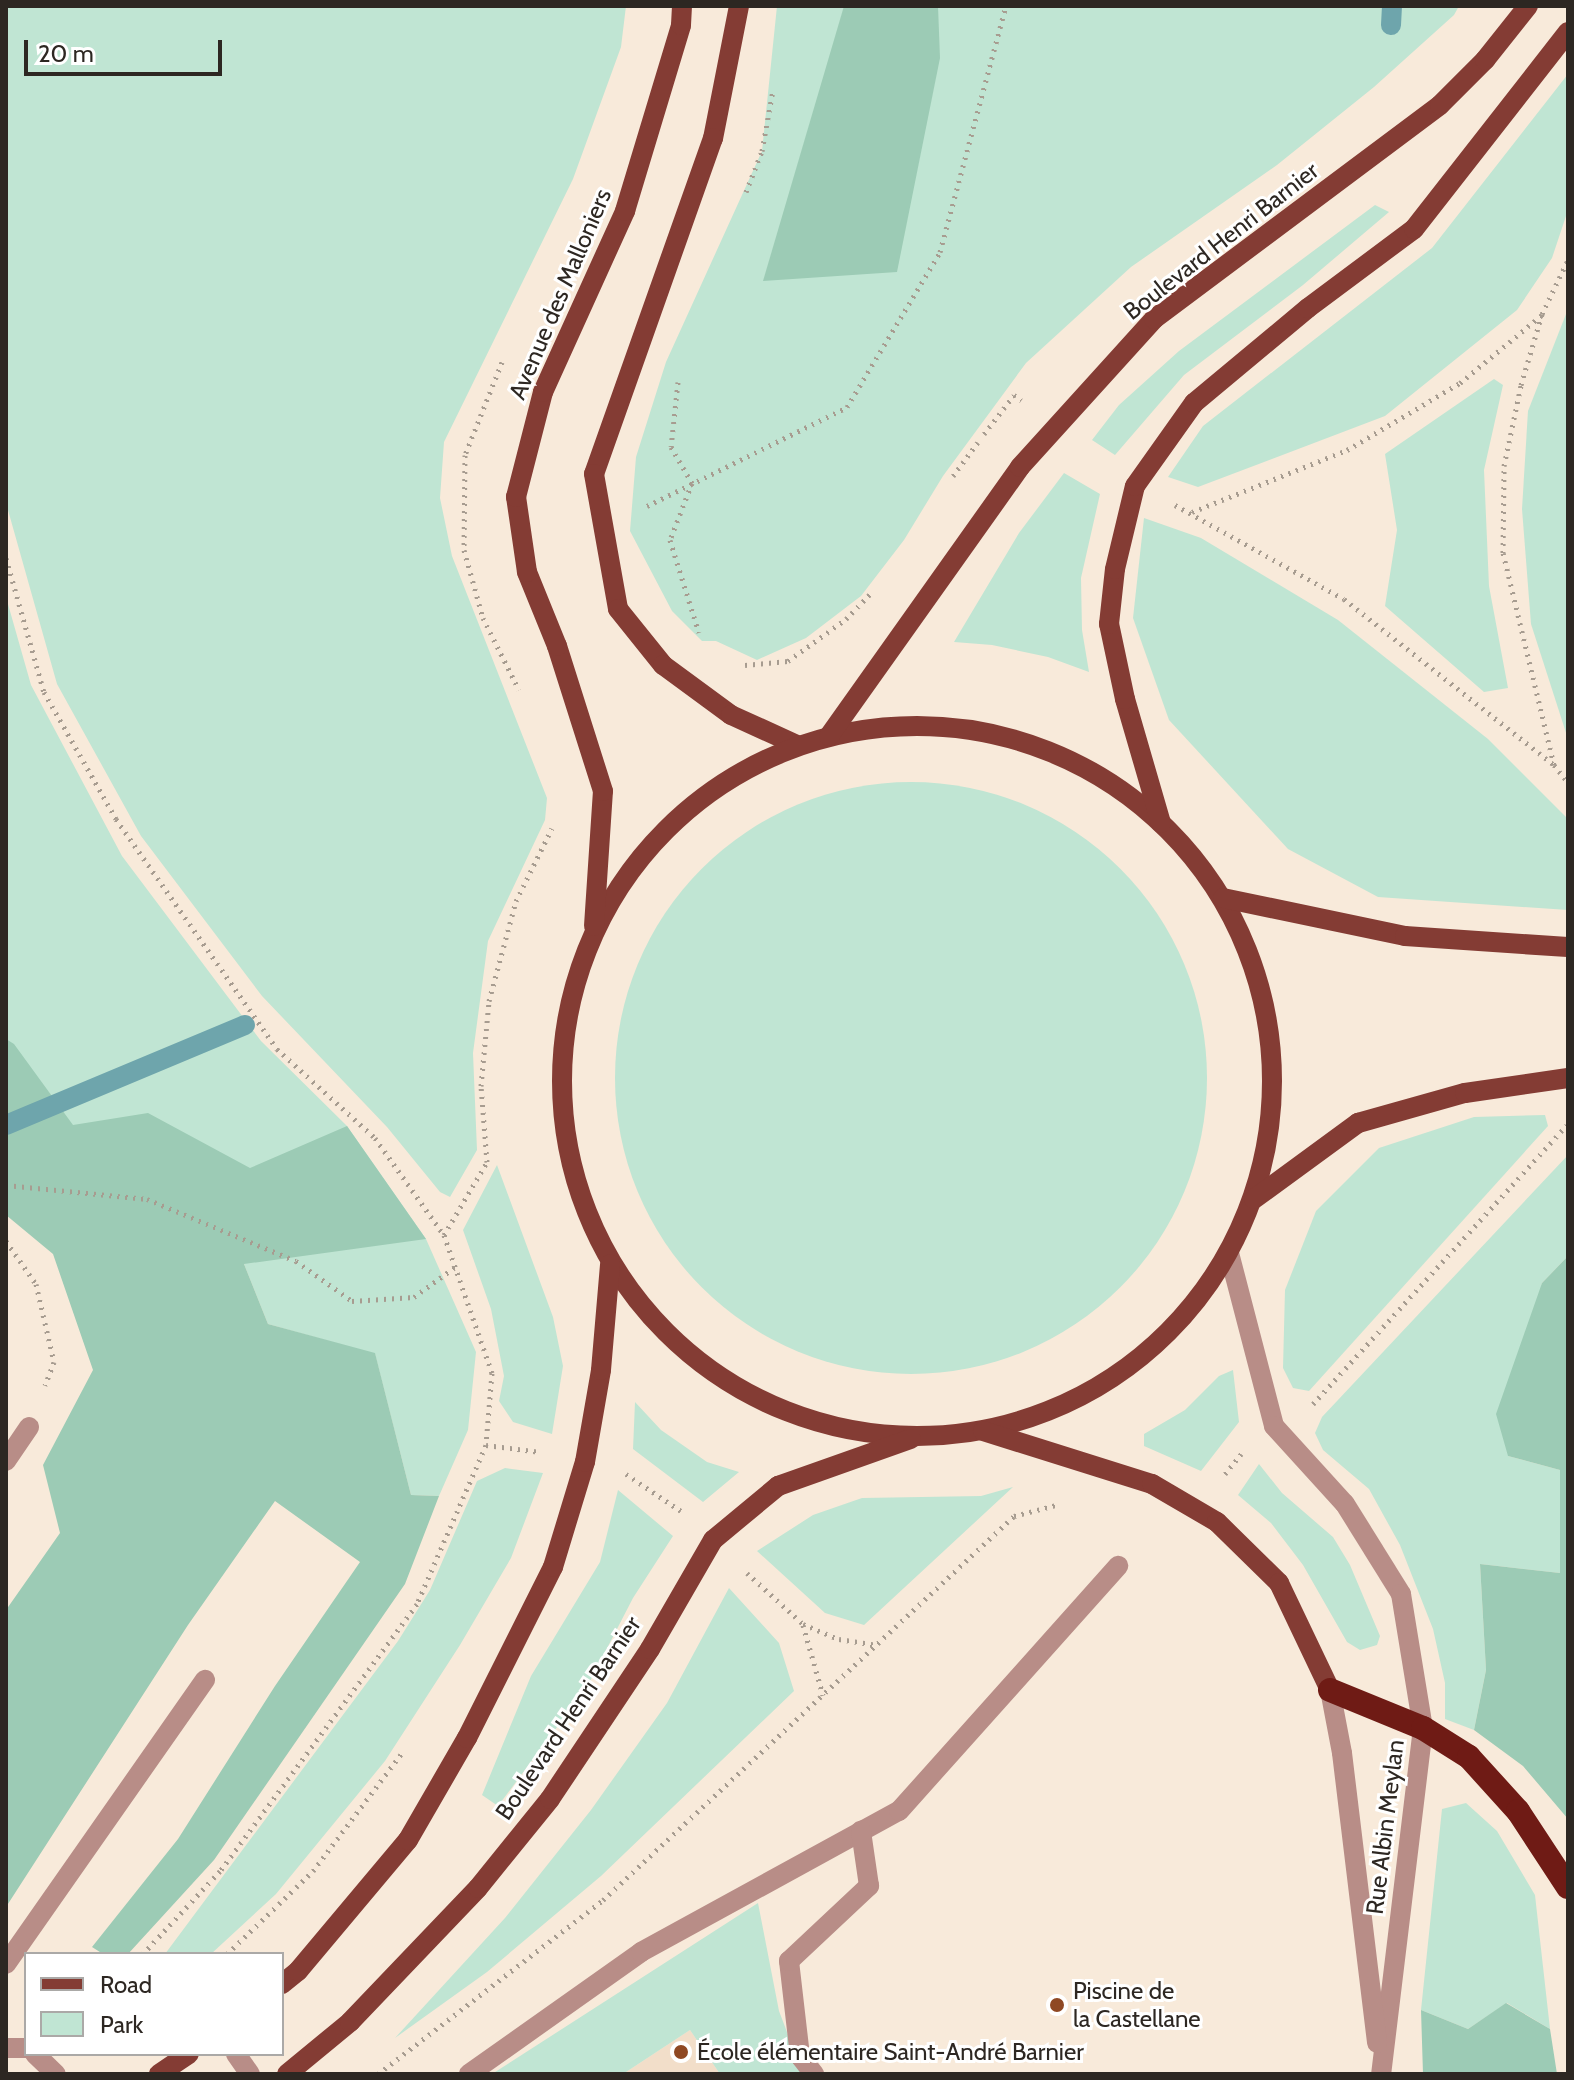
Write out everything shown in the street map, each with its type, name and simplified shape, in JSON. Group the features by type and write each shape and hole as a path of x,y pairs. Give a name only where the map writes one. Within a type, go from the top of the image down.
{"highway":[{"path":"1330,1690 1423,1728 1469,1757 1509,1800 1568,1887"}],"main road":[{"name":"Avenue des Malloniers","path":"594,929 603,791 557,646 527,572 516,497 543,392 625,211 681,25 682,6"},
{"path":"739,6 713,138 594,474 618,609 663,665 731,715 797,745"},
{"name":"Boulevard Henri Barnier","path":"829,736 1020,467 1144,330 1440,105 1485,60 1528,6"},
{"path":"1161,823 1125,699 1109,624 1115,569 1135,486 1194,403 1308,308 1414,229 1568,32"},
{"path":"928,726 1013,738 1092,771 1161,823 1223,898 1262,995 1273,1098 1254,1199 1229,1253 1185,1318 1127,1370 1058,1409 983,1431 914,1437 826,1425 743,1392 671,1340 610,1264 577,1189 560,1101 567,1013 594,929 645,849 714,787 797,745 829,736 928,726"},
{"path":"1223,898 1405,936 1568,947"},
{"path":"1254,1199 1358,1123 1465,1093 1568,1078"},
{"path":"284,1982 298,1971 408,1840 467,1738 553,1567 585,1462 601,1370 610,1264"},
{"name":"Rue Albin Meylan","path":"983,1431 1152,1484 1217,1522 1279,1583 1330,1690"},
{"name":"Boulevard Henri Barnier","path":"287,2074 350,2022 467,1899 550,1799 650,1649 713,1540 778,1486 914,1437"},
{"path":"159,2074 186,2056"}],"street":[{"name":"Rue Albin Meylan","path":"1229,1253 1274,1426 1345,1504 1401,1594 1423,1728 1381,2074"},
{"path":"6,1461 29,1427"},
{"path":"469,2074 641,1952 899,1811 1118,1566"},
{"path":"6,1964 205,1680"},
{"name":"Rue Albin Meylan","path":"1330,1690 1342,1753 1381,2074"},
{"path":"814,2074 800,2056 789,1961 869,1886 861,1831"},
{"path":"37,2056 56,2074"},
{"path":"237,2056 250,2074"}],"path":[{"path":"602,528 847,407 940,252 1006,6"},
{"path":"745,196 762,151 775,79"},
{"path":"1554,765 1503,553 1504,466 1521,385 1542,314 1568,260"},
{"path":"1192,512 1347,450 1460,383 1542,314"},
{"path":"679,374 671,447 692,483"},
{"path":"945,490 1014,395 1021,400"},
{"path":"692,483 670,540 702,641"},
{"path":"1170,503 1192,512 1344,599 1554,765 1568,782"},
{"path":"6,558 44,692 116,819 277,1049 375,1138 444,1235 492,1373 486,1445 417,1604 220,1871 145,1952"},
{"path":"736,661 749,667 788,661 846,619 877,587"},
{"path":"444,1235 487,1162 481,1086 489,1001 516,901 555,819"},
{"path":"1307,1407 1317,1402 1568,1124"},
{"path":"6,1185 147,1199 296,1261 352,1301 414,1297 455,1267"},
{"path":"6,1241 36,1284 54,1362 29,1427"},
{"path":"1217,1484 1250,1442"},
{"path":"486,1445 548,1453"},
{"path":"623,1471 691,1518"},
{"path":"378,2074 603,1900 1014,1516 1062,1504"},
{"path":"741,1567 803,1624 839,1639 876,1645"},
{"path":"803,1624 823,1695"},
{"path":"229,1952 313,1871 411,1740"}],"shaded area":[{"name":"École élémentaire Saint-André Barnier","path":"690,2030 720,2074 623,2074"}],"green space":[{"path":"6,6 626,6 621,47 573,179 444,442 440,498 452,556 547,798 545,820 488,941 473,1053 477,1150 450,1197 440,1192 387,1127 262,996 141,836 57,684 6,503"},
{"path":"777,6 1459,6 1454,15 1374,87 1277,165 1131,267 1026,363 943,476 904,540 861,596 806,638 757,660 716,641 702,641 672,611 630,531 636,457 666,362 762,151"},
{"path":"844,6 938,6 940,58 897,272 763,281"},
{"path":"1568,74 1568,210 1552,258 1517,310 1385,416 1198,487 1168,477 1203,426 1432,248"},
{"path":"1375,205 1389,212 1303,285 1184,375 1115,455 1092,440 1119,405 1179,351"},
{"path":"1568,309 1568,739 1531,624 1522,509 1528,411"},
{"path":"1494,379 1503,385 1484,470 1489,586 1508,688 1484,692 1385,606 1397,530 1385,454"},
{"path":"1064,473 1100,494 1081,578 1082,630 1089,672 1048,657 992,645 954,642 1019,533"},
{"path":"1144,518 1201,538 1338,620 1488,739 1568,819 1568,910 1378,897 1288,849 1169,720 1133,618"},
{"path":"6,597 31,685 122,856 261,1041 347,1126 426,1239 476,1352 468,1430 439,1496 411,1495 375,1354 268,1324 244,1264 6,1215"},
{"path":"911,782 969,788 1024,805 1075,832 1120,869 1157,914 1184,965 1201,1020 1207,1078 1201,1136 1184,1191 1157,1242 1120,1287 1075,1324 1024,1351 969,1368 911,1374 853,1368 798,1351 747,1324 702,1287 665,1242 638,1191 621,1136 615,1078 621,1020 638,965 665,914 702,869 747,832 798,805 853,788"},
{"path":"6,1039 14,1044 73,1125 148,1113 250,1168 347,1126 426,1239 244,1264 268,1324 375,1353 411,1495 439,1496 405,1584 214,1860 130,1952 100,1952 92,1947 178,1839 275,1686 360,1562 275,1501 188,1625 6,1907 6,1610 60,1533 43,1465 93,1370 53,1254 6,1215"},
{"path":"1545,1115 1548,1126 1309,1391 1293,1388 1283,1368 1285,1290 1316,1211 1379,1148 1474,1117"},
{"path":"1568,1155 1568,1256 1542,1283 1508,1456 1560,1470 1560,1573 1480,1564 1486,1670 1474,1730 1445,1719 1445,1683 1433,1629 1400,1545 1369,1489 1323,1450 1315,1433 1322,1417"},
{"path":"497,1165 553,1317 563,1366 552,1434 513,1422 499,1401 504,1376 491,1309 463,1230"},
{"path":"1568,1256 1568,1819 1523,1766 1474,1730 1486,1670 1480,1564 1560,1573 1560,1470 1508,1456 1496,1414 1542,1283"},
{"path":"1233,1370 1239,1422 1201,1471 1144,1446 1144,1434 1185,1410 1219,1376"},
{"path":"635,1402 661,1430 707,1462 739,1472 703,1502 633,1449"},
{"path":"1259,1464 1282,1493 1333,1537 1350,1565 1380,1636 1377,1645 1360,1650 1347,1642 1303,1565 1271,1523 1238,1495"},
{"path":"505,1468 543,1473 511,1558 460,1645 385,1761 276,1894 213,1952 166,1952 398,1641 430,1590 477,1481"},
{"path":"1013,1487 864,1625 825,1613 757,1551 813,1515 862,1498 981,1496"},
{"path":"618,1490 673,1536 633,1598 587,1687 498,1806 482,1795 531,1676 600,1562"},
{"path":"729,1588 779,1643 794,1691 601,1876 487,1972 395,2038 505,1918 591,1810 667,1703"},
{"path":"1466,1803 1497,1831 1535,1895 1550,2029 1507,2003 1468,2029 1421,2010 1442,1809"},
{"path":"758,1903 779,2011 803,2074 720,2074 690,2030 623,2074 492,2074"},
{"path":"1506,2003 1550,2029 1557,2074 1423,2074 1421,2010 1468,2029"}],"waterway":[{"path":"1391,25 1392,6"},
{"path":"6,1125 245,1025"}],"place":[{"name":"Piscine de la Castellane","path":"1057,2005"},
{"name":"École élémentaire Saint-André Barnier","path":"681,2052"}]}
